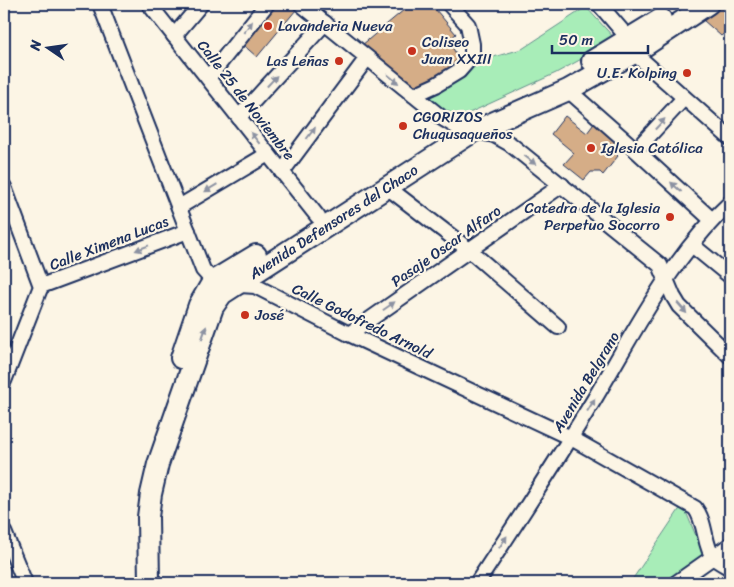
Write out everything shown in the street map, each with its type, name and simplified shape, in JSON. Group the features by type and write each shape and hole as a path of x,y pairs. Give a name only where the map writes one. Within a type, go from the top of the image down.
{"street":[{"path":"100,4 203,270 214,281"},
{"name":"Calle 25 de Noviembre","path":"149,4 318,217"},
{"path":"174,36 201,4"},
{"path":"208,78 267,4"},
{"path":"301,4 442,118 466,129 494,135 510,144 562,185 660,265 679,306 728,349"},
{"path":"414,96 459,71 472,56 472,44 468,25 449,4"},
{"path":"599,4 632,46 684,98 730,138"},
{"name":"Avenida Defensores del Chaco","path":"149,583 148,517 158,464 213,307 222,294 387,187 466,129 568,90 632,46 684,4"},
{"name":"Avenida Defensores del Chaco","path":"136,583 135,518 138,491 146,461 198,305 214,281 466,129 560,80 632,46 708,4"},
{"path":"239,117 325,23"},
{"path":"282,172 367,58"},
{"path":"568,90 712,220"},
{"path":"636,150 684,98"},
{"path":"179,207 268,154"},
{"name":"Pasaje Oscar Alfaro","path":"349,334 562,185"},
{"path":"4,187 41,286 4,381"},
{"path":"387,187 469,250 558,327"},
{"name":"Avenida Belgrano","path":"477,583 571,438 667,279 712,220 730,204"},
{"name":"Calle Ximena Lucas","path":"41,286 188,231"},
{"path":"692,245 730,276"},
{"name":"Calle Godofredo Arnold","path":"214,281 226,284 255,286 349,334 571,438 695,508 700,515 713,557"},
{"path":"4,532 25,583"},
{"path":"676,583 730,545"},
{"path":"713,557 730,568"}],"green space":[{"path":"586,7 616,40 556,73 454,120 422,97 479,61 522,49"},
{"path":"681,507 686,512 704,555 663,583 630,583"}],"building":[{"name":"Lavanderia Nueva","path":"270,4 287,4 296,10 257,57 241,43"},
{"name":"Coliseo Juan XXIII","path":"411,4 431,4 456,34 448,40 458,57 452,70 426,84 413,87 362,45"},
{"path":"719,8 727,8 730,11 730,29 721,36 703,20"},
{"name":"Iglesia Católica","path":"565,116 587,133 596,121 618,139 614,144 614,152 618,156 603,175 600,172 591,172 584,180 564,164 574,153 551,134"}],"place":[{"name":"Lavanderia Nueva","path":"268,26"},
{"name":"Coliseo Juan XXIII","path":"412,51"},
{"name":"Las Leñas","path":"339,61"},
{"name":"U.E. Kolping","path":"687,73"},
{"name":"CGORIZOS Chuqusaqueños","path":"403,126"},
{"name":"Iglesia Católica","path":"591,148"},
{"name":"Catedra de la Iglesia Perpetuo Socorro","path":"670,217"},
{"name":"José","path":"245,315"}]}
